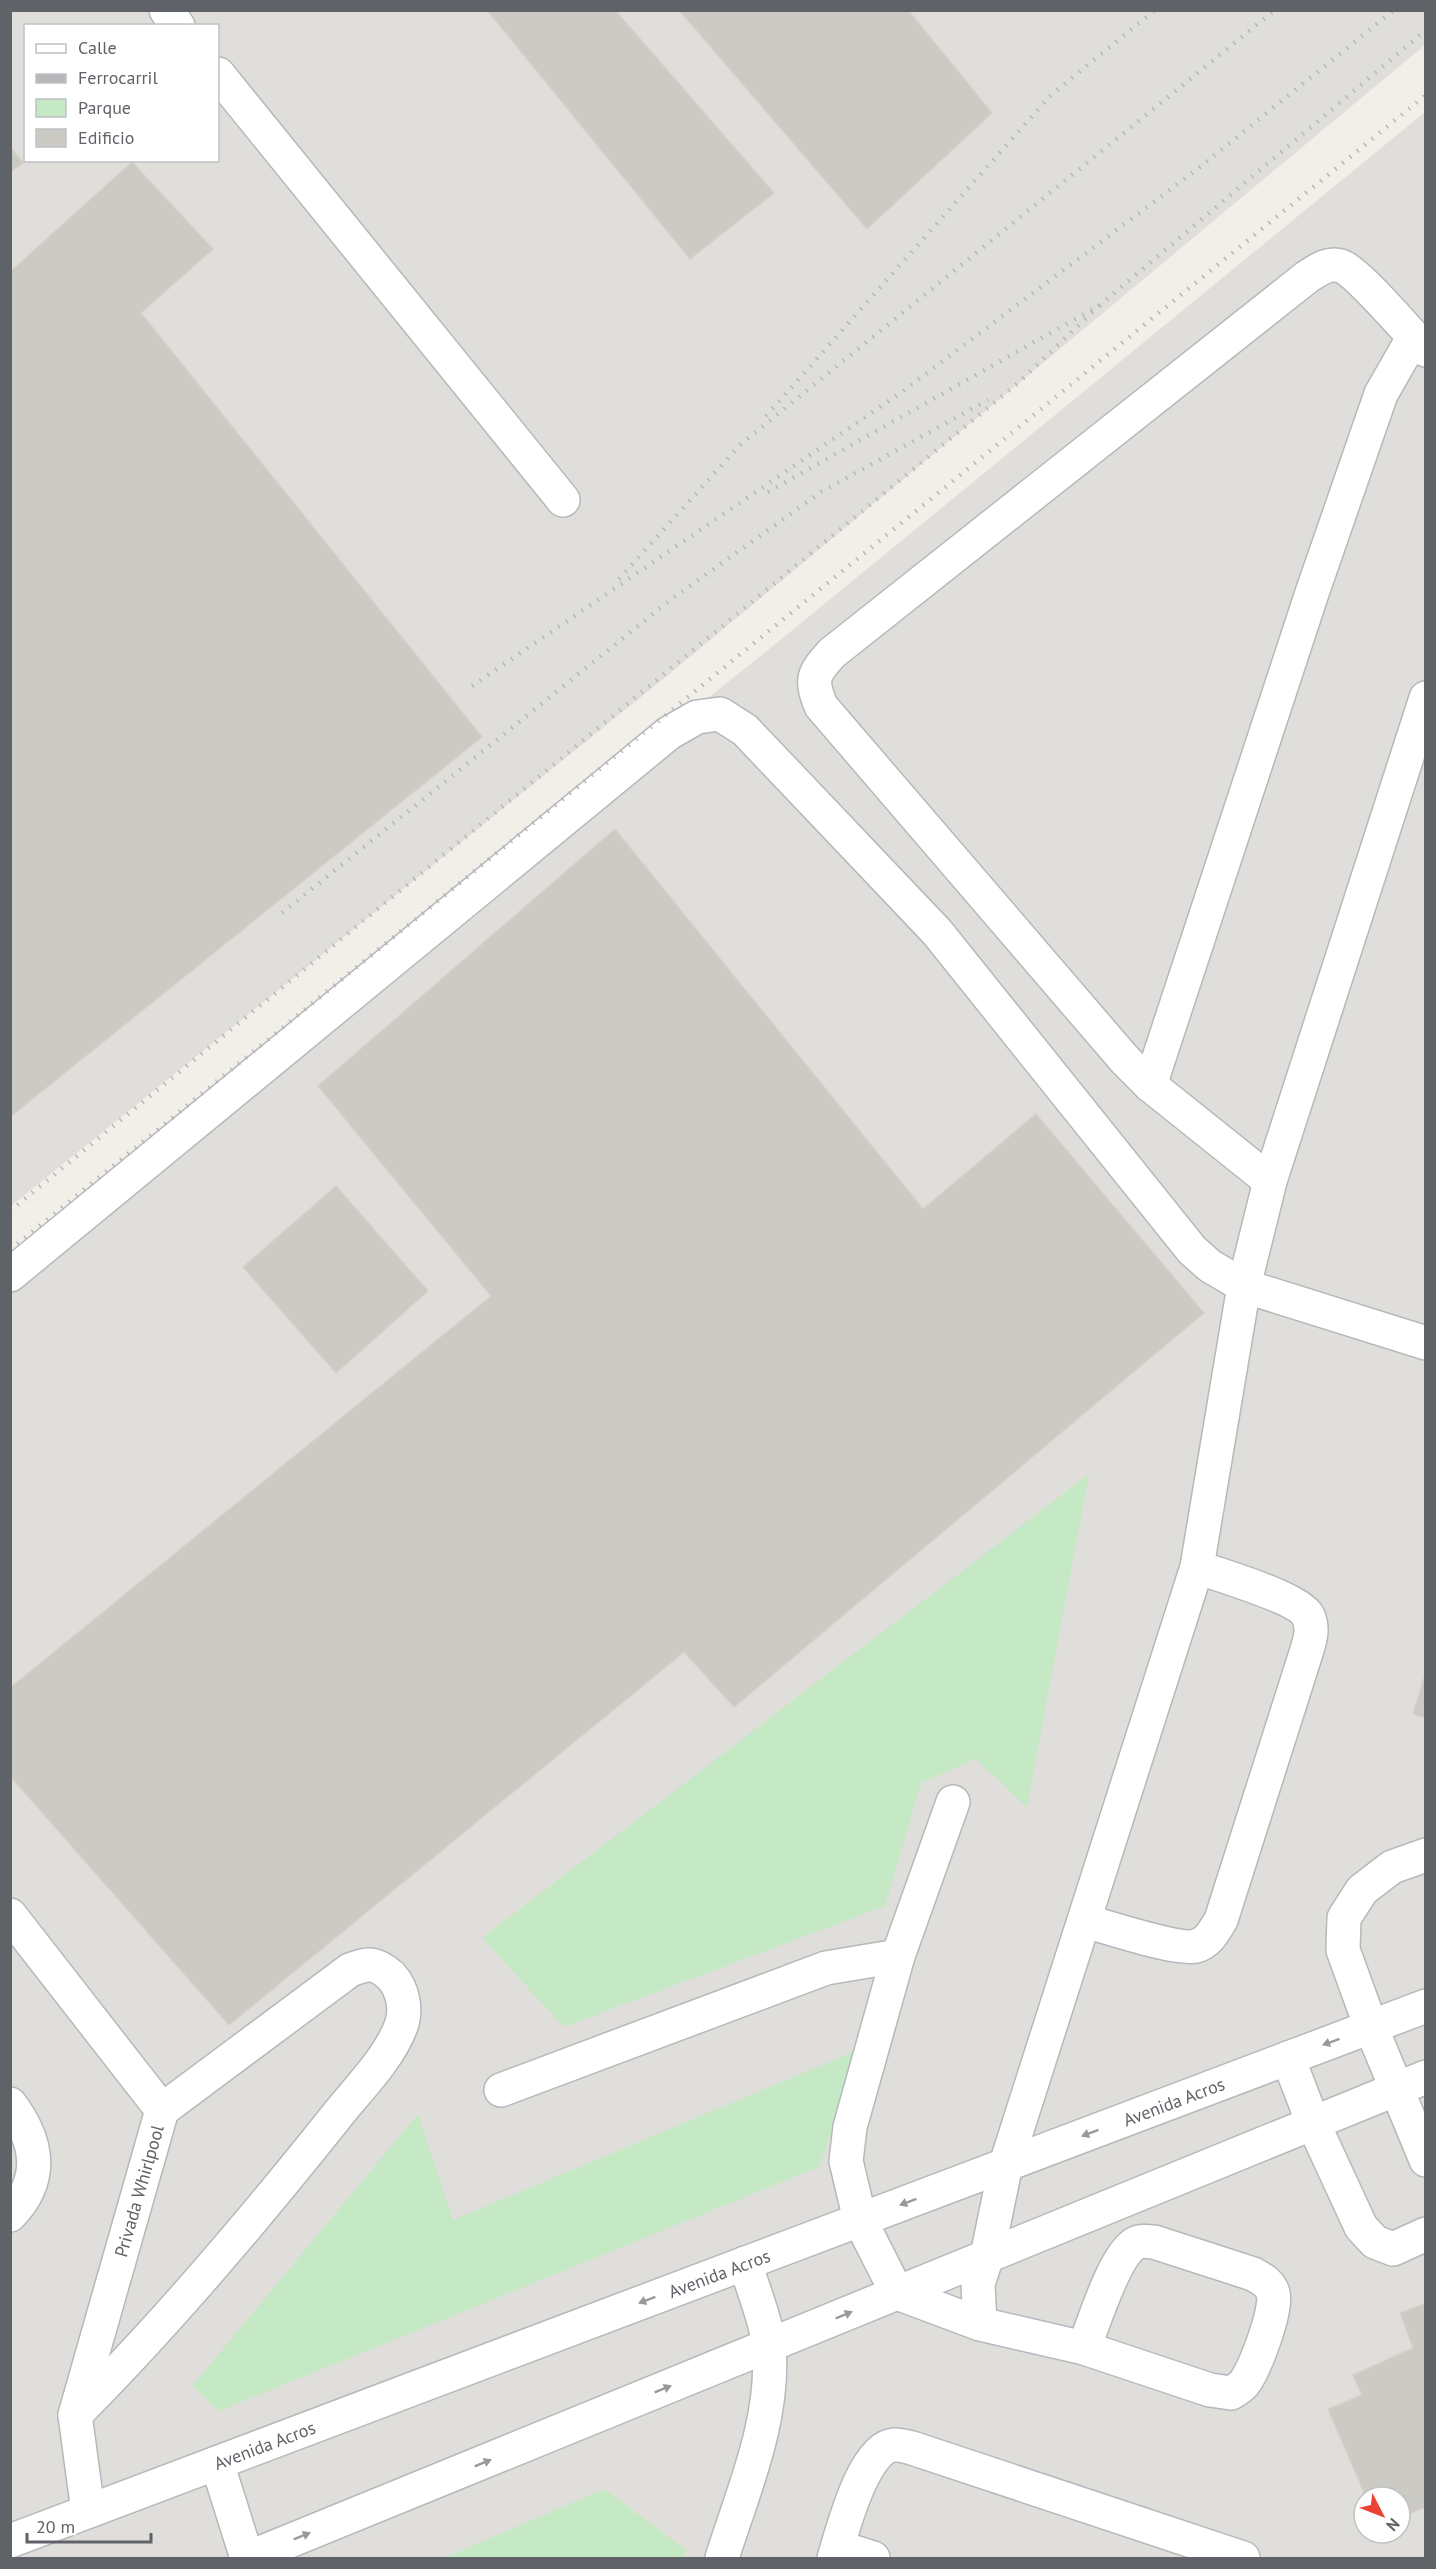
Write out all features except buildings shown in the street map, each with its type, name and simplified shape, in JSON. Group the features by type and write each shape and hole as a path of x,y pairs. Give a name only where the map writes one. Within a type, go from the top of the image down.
{"street":[{"path":"166,10 176,24"},
{"path":"219,75 563,500"},
{"path":"1150,1085 1312,593 1381,394 1419,344 1357,277 1342,266 1326,265 1307,277 832,653 817,670 813,687 821,706 1125,1060 1150,1085 1270,1181"},
{"path":"980,2324 978,2284 987,2256 1006,2164 1197,1567 1244,1286 1270,1181 1425,698"},
{"path":"10,1275 669,733 697,717 720,714 745,730 937,932 1192,1250 1210,1266 1244,1286 1425,1343"},
{"path":"1085,1921 1174,1945 1194,1947 1210,1939 1221,1920 1306,1653 1312,1632 1307,1615 1293,1602 1197,1567"},
{"path":"953,1802 898,1956 850,2127 846,2161 861,2220 897,2293 980,2324 1084,2348 1210,2391 1230,2393 1244,2385 1252,2370 1273,2310 1274,2294 1266,2282 1254,2274 1154,2242 1138,2241 1125,2251 1116,2266 1084,2348"},
{"path":"1425,1855 1392,1867 1362,1890 1344,1918 1343,1950 1371,2027 1411,2083 1425,2160"},
{"name":"Privada Whirlpool","path":"10,1915 162,2110 75,2415 88,2511"},
{"path":"501,2090 826,1968 898,1956"},
{"path":"75,2415 142,2348 317,2140 390,2048 401,2025 404,2002 396,1981 381,1967 367,1964 350,1970 162,2110"},
{"name":"Avenida Acros","path":"10,2541 1425,2006"},
{"path":"1288,2058 1313,2123 1361,2227 1375,2242 1393,2249 1425,2234"},
{"path":"217,2463 248,2559 1411,2083"},
{"path":"10,2104 28,2130 35,2157 30,2187 10,2215"},
{"path":"722,2559 760,2438 769,2391 770,2346 745,2263"},
{"path":"873,2559 836,2553 863,2472 876,2453 892,2444 923,2452 1243,2559"}],"shaded area":[{"path":"11,11 1425,11 1425,45 667,676 11,1206"},
{"path":"1425,112 1425,2558 11,2558 11,1254 773,646"}],"green space":[{"path":"1089,1474 1027,1807 976,1759 921,1783 885,1906 564,2027 482,1938"},
{"path":"860,2049 819,2167 219,2411 192,2386 418,2114 453,2220"},
{"path":"604,2489 686,2550 683,2558 444,2558"}],"railway":[{"path":"766,416 1051,95 1155,10"},
{"path":"619,579 740,445 1275,10"},
{"path":"472,686 899,394 1195,171 1394,10"},
{"path":"768,492 1100,305 1426,30"},
{"path":"10,1250 1426,95"},
{"path":"10,1211 1017,384 1100,305"},
{"path":"282,913 669,601 821,492 988,400"}]}
